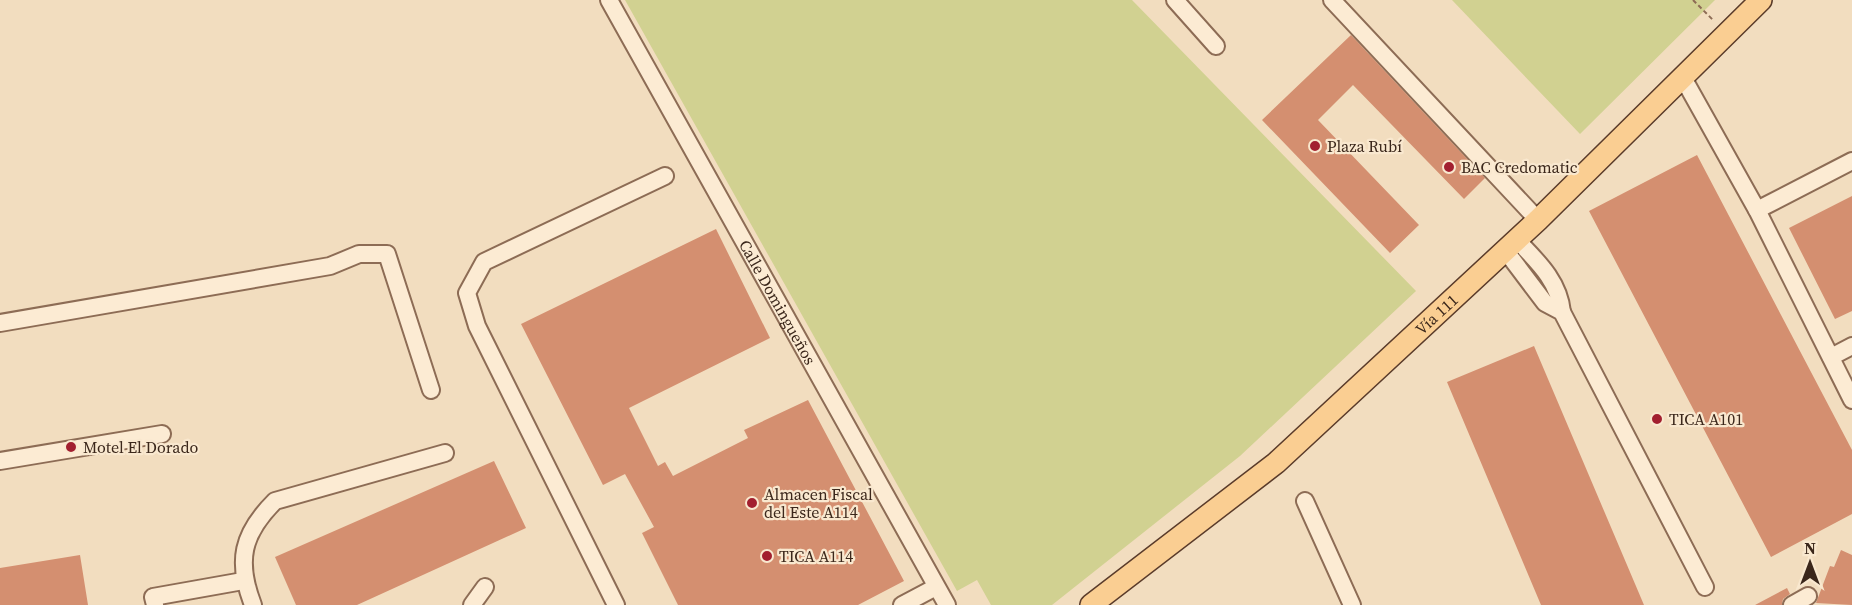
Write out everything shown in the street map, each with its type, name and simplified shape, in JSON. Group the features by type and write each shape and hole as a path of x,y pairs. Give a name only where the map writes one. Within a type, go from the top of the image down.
{"main road":[{"name":"Vía 111","path":"1096,603 1276,463 1538,220 1761,0"}],"street":[{"name":"Calle Domingueños","path":"609,0 947,605"},
{"path":"1176,0 1216,46"},
{"path":"1332,0 1538,220"},
{"path":"1682,76 1757,210 1852,400"},
{"path":"1757,210 1852,161"},
{"path":"616,605 477,326 467,292 484,262 665,176"},
{"path":"1511,245 1542,267 1560,294 1562,312 1705,587"},
{"path":"0,323 330,266 359,254 387,254 431,390"},
{"path":"1831,357 1852,346"},
{"path":"0,461 162,434"},
{"path":"253,605 243,581 244,550 255,521 275,501 445,453"},
{"path":"1305,501 1352,605"},
{"path":"156,605 153,597 243,581"},
{"path":"902,605 936,586"},
{"path":"472,605 485,587"},
{"path":"1792,605 1808,596"}],"path":[{"path":"1693,0 1727,34"}],"green space":[{"path":"625,0 1132,0 1416,291 1240,456 1052,605 991,605 977,580 957,591"},
{"path":"1452,0 1715,0 1580,134"}],"building":[{"name":"Plaza Rubí","path":"1351,35 1485,178 1464,199 1353,85 1318,120 1419,225 1390,253 1262,120"},
{"path":"1697,155 1852,450 1852,514 1771,557 1589,211"},
{"path":"1852,196 1852,311 1835,319 1789,228"},
{"path":"716,229 770,338 629,408 658,466 665,462 673,476 748,438 744,430 808,400 904,581 858,605 678,605 642,533 654,527 625,474 603,485 521,324"},
{"path":"1534,346 1644,605 1541,605 1447,382"},
{"path":"494,461 526,528 357,605 296,605 275,557"},
{"path":"1841,550 1852,555 1852,605 1816,603 1830,566 1834,567"},
{"path":"80,555 88,605 0,605 0,568"},
{"path":"1787,588 1790,594 1783,599 1782,605 1755,605"}],"place":[{"name":"Plaza Rubí","path":"1315,146"},
{"name":"BAC Credomatic","path":"1449,167"},
{"name":"TICA A101","path":"1657,419"},
{"name":"Motel El Dorado","path":"71,447"},
{"name":"Almacen Fiscal del Este A114","path":"752,503"},
{"name":"TICA A114","path":"767,556"}]}
